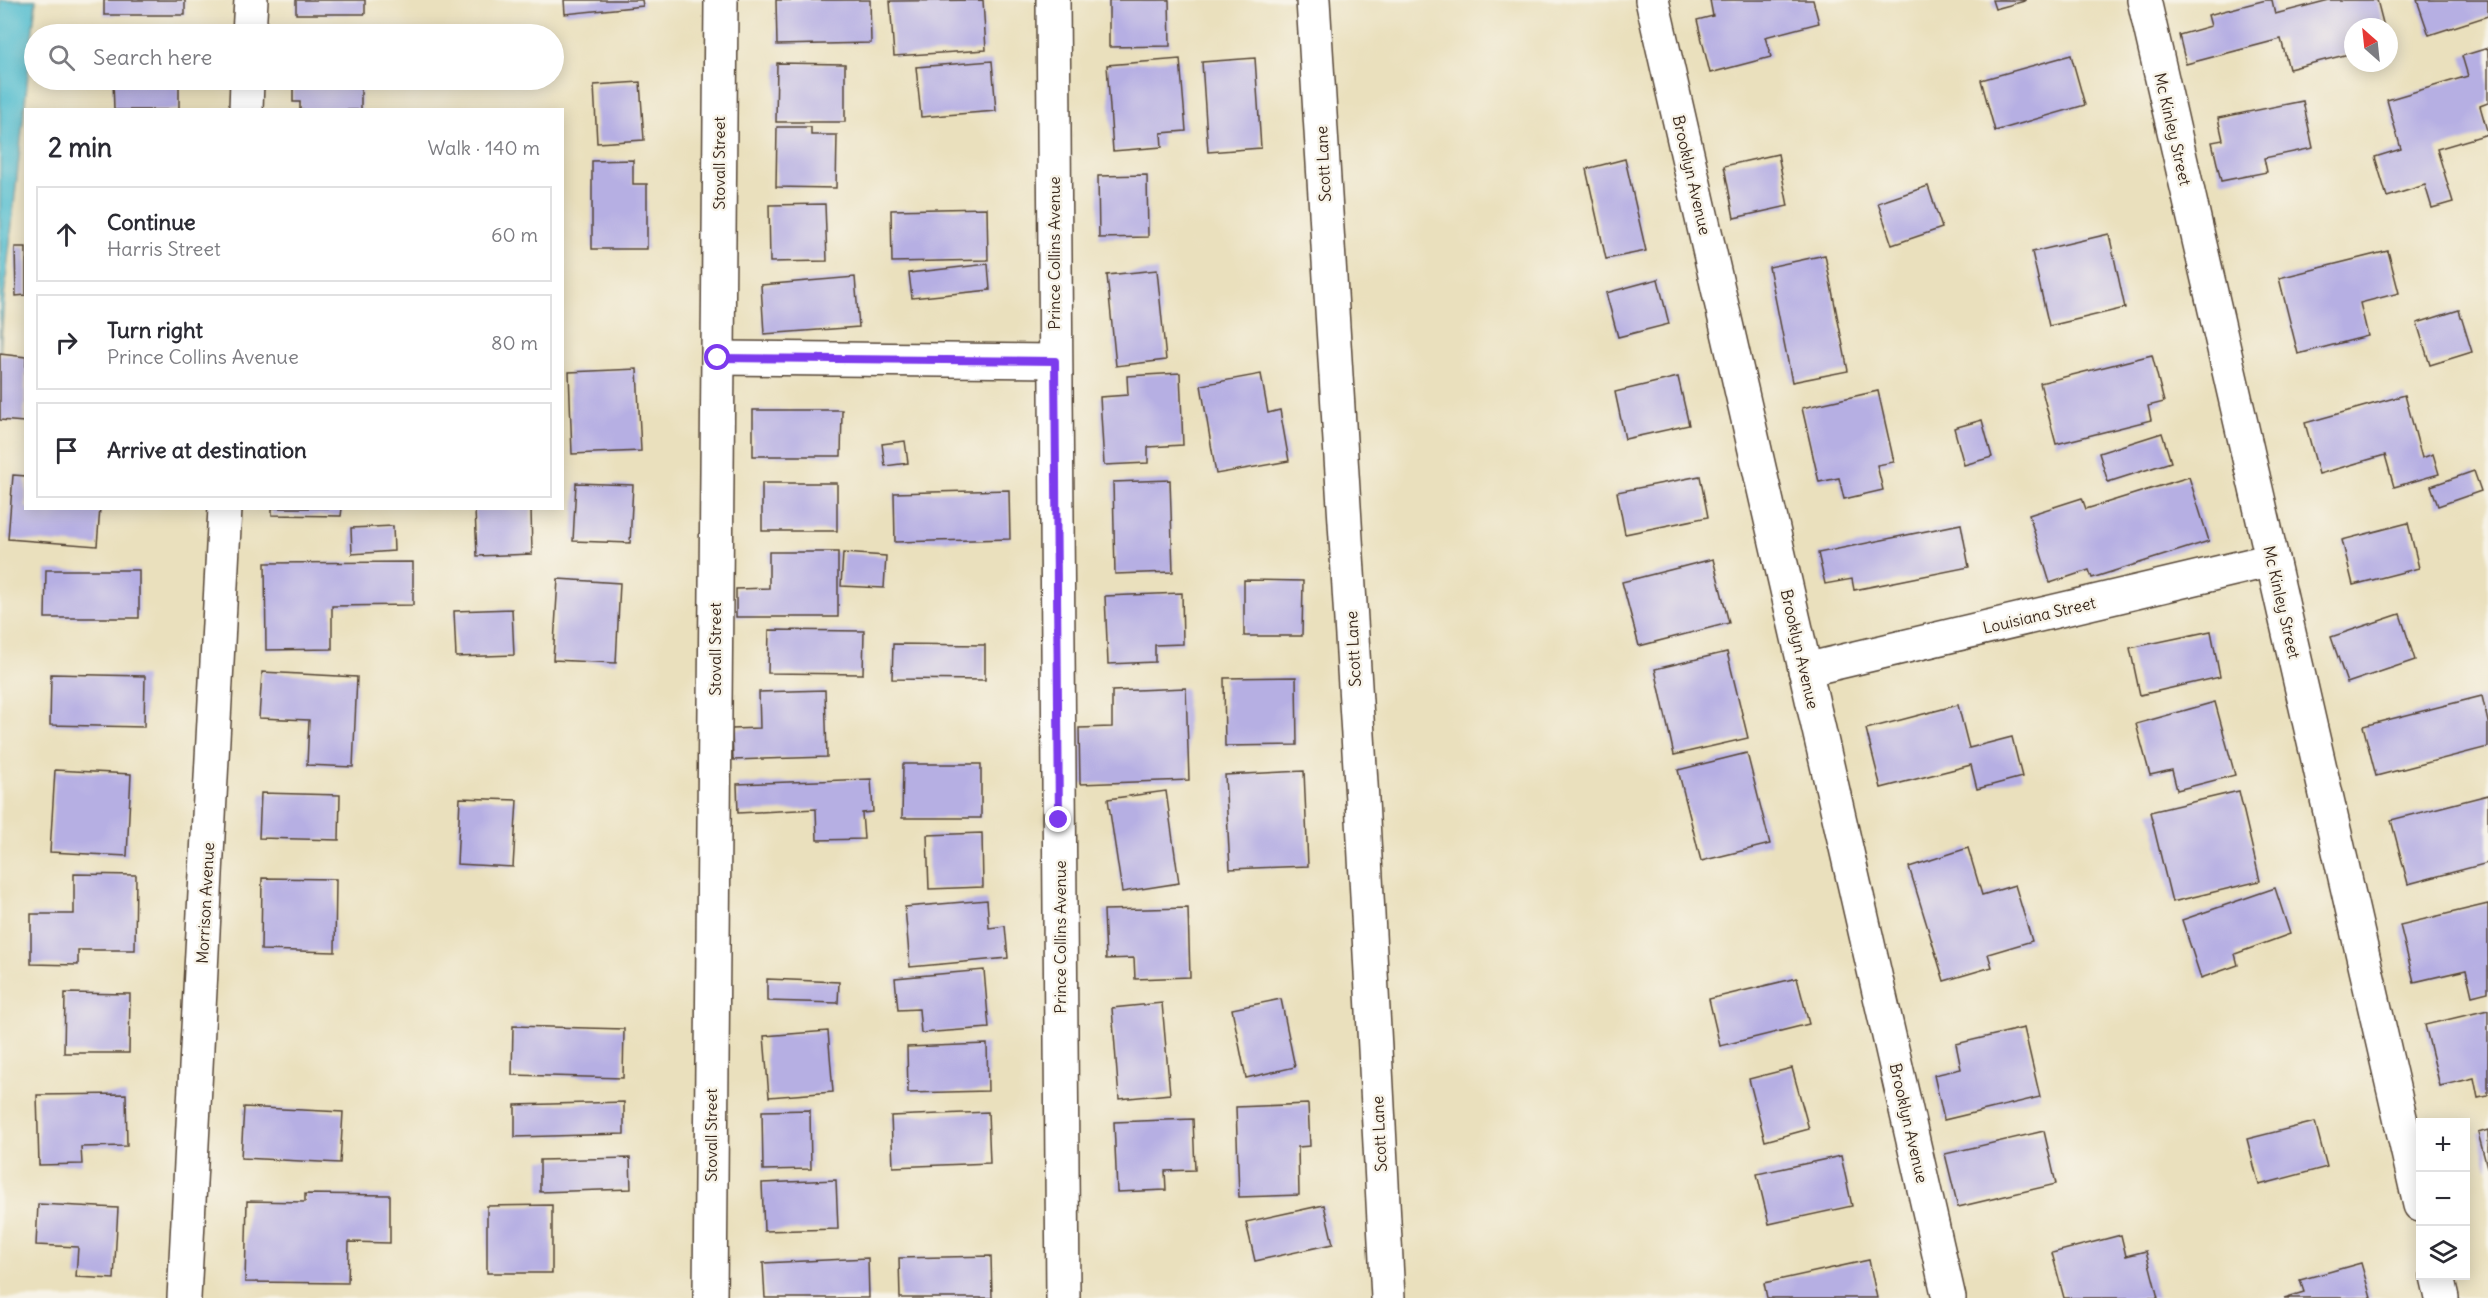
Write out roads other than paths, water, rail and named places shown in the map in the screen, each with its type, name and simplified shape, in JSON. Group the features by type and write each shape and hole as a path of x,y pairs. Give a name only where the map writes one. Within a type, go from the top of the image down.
{"street":[{"path":"250,24 251,0"},
{"name":"Stovall Street","path":"710,1298 720,0"},
{"name":"Prince Collins Avenue","path":"1053,0 1063,1298"},
{"name":"Scott Lane","path":"1313,0 1362,800 1388,1298"},
{"name":"Brooklyn Avenue","path":"1652,0 1949,1298"},
{"name":"Mc Kinley Street","path":"2144,0 2416,1183"},
{"path":"246,108 247,90"},
{"path":"718,358 1055,361"},
{"name":"Morrison Avenue","path":"184,1298 225,510"},
{"name":"Louisiana Street","path":"1805,670 2272,560"},
{"path":"2438,1280 2442,1298"}],"water":[{"path":"0,0 36,0 33,24 24,24 24,90 26,90 0,352"}]}
